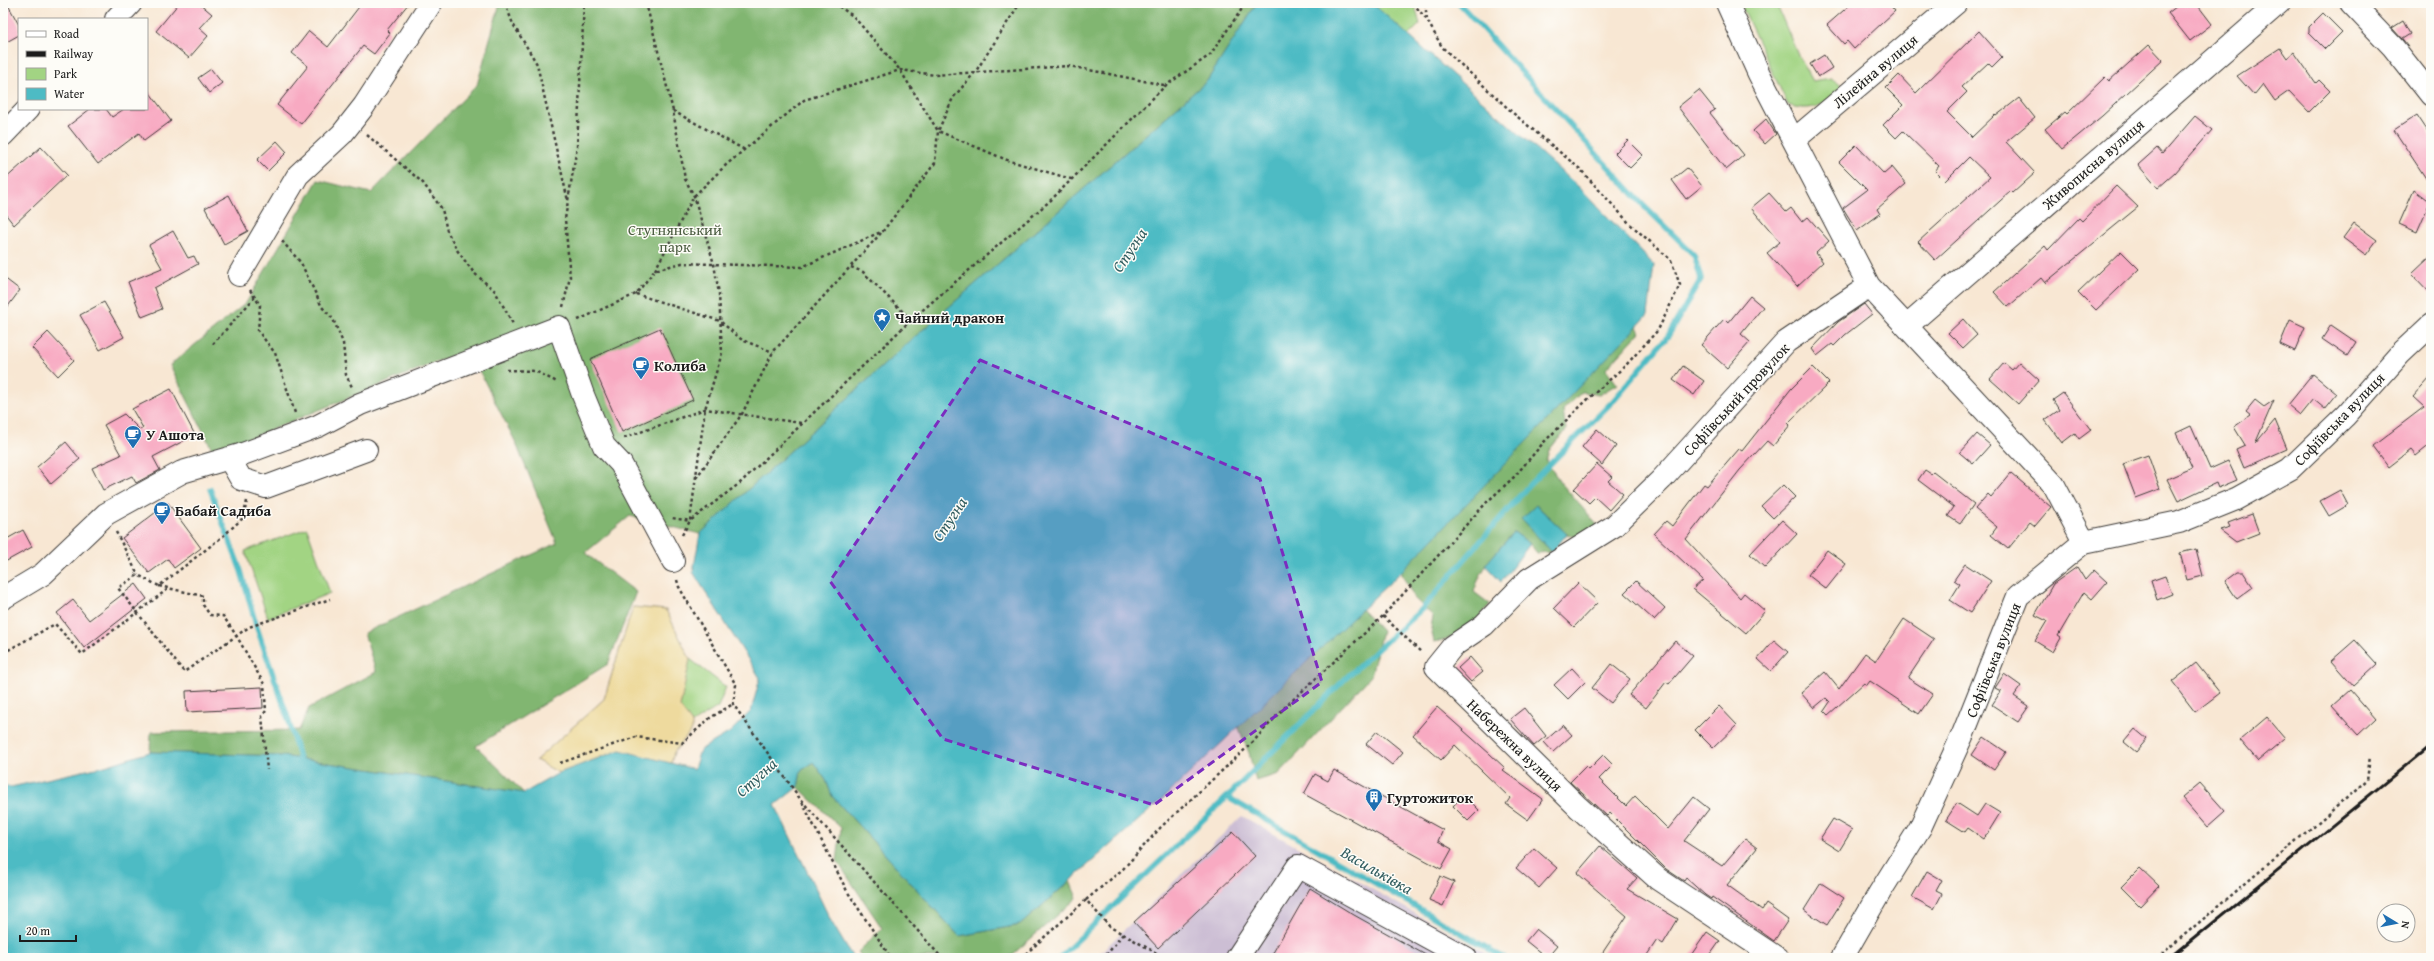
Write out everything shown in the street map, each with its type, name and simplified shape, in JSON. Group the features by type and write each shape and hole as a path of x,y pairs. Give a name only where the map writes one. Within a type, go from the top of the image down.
{"street":[{"path":"117,18 131,3"},
{"path":"239,275 298,175 342,134 352,122 431,3"},
{"path":"1727,3 1759,74 1869,286 2054,485 2084,542"},
{"name":"Лілейна вулиця","path":"1794,140 1956,3"},
{"name":"Живописна вулиця","path":"1907,326 2279,3"},
{"path":"2351,3 2393,47 2431,95"},
{"path":"3,134 27,110"},
{"name":"Софіївський провулок","path":"1614,526 1668,473 1786,342 1869,286"},
{"name":"Софіївська вулиця","path":"1842,958 1880,892 1920,828 1963,734 2018,596 2084,542 2179,522 2236,499 2290,469 2346,415 2400,354 2431,325"},
{"path":"3,598 43,574 106,514 182,472 229,458 301,432 360,404 559,327 583,395 604,446 621,464 673,561"},
{"path":"229,458 241,479 266,486 366,450"},
{"name":"Набережна вулиця","path":"1614,526 1528,579 1484,624 1453,646 1436,667 1578,807 1658,879 1777,958"},
{"path":"1237,958 1298,866 1466,958"}],"path":[{"path":"505,3 514,24 537,64 568,204"},
{"path":"559,327 570,277 566,219 577,147 584,3"},
{"path":"646,3 673,111 685,179 694,196 714,264 722,353 705,408 690,521 677,546 673,561 679,587 736,685 733,704 801,800 942,958"},
{"path":"834,3 853,16 900,70 938,132 1007,160 1071,179"},
{"path":"695,478 742,414 773,352 882,231 935,163 938,132 953,98 976,71 1020,3"},
{"path":"690,521 740,483 911,320 1051,200 1165,86 1210,55 1246,3"},
{"path":"1022,958 1086,900 1123,869 1161,827 1251,744 1283,710 1383,616 1487,502 1514,477 1544,442 1586,400 1626,365 1658,330 1680,285 1671,260 1630,224 1580,169 1513,113 1442,47 1427,20 1413,3"},
{"path":"1425,3 1427,20"},
{"path":"559,327 636,294 655,270 694,196 804,100 900,70 935,75 976,71 1069,66 1165,86"},
{"path":"673,111 745,150"},
{"path":"352,122 423,183 442,209 447,231 474,273 495,291 513,324 533,338"},
{"path":"268,226 301,263 322,307 333,320 343,343 346,375 360,404"},
{"path":"655,270 682,263 802,267 882,231"},
{"path":"851,267 863,272 911,320"},
{"path":"239,275 260,305 258,331 275,353 301,432"},
{"path":"636,294 720,321 742,340 773,352"},
{"path":"213,344 255,297"},
{"path":"504,370 535,372 583,395"},
{"path":"604,446 705,408 802,423"},
{"path":"106,514 138,574 159,586 203,596 203,605 210,615 223,616 236,635 264,684 266,711 262,716 267,770"},
{"path":"159,586 222,537 236,522"},
{"path":"138,574 118,588 184,672 249,627 330,599"},
{"path":"3,653 55,624 82,654 169,589"},
{"path":"1383,616 1408,639"},
{"path":"560,763 636,737 682,743 710,718 733,704"},
{"path":"2157,958 2367,781 2370,756"},
{"path":"801,800 847,891 891,958"},
{"path":"1086,900 1110,927 1158,954 1170,958"},
{"path":"1104,958 1123,934"}],"highlighted area":[{"path":"980,360 1260,479 1322,682 1154,805 943,739 830,581"}],"shaded area":[{"path":"1242,816 1494,958 1095,958"}],"green space":[{"name":"Стугнянський парк","path":"500,3 1257,3 1207,81 909,342 700,534 630,516 585,553 636,592 608,664 476,746 524,793 282,756 150,752 151,732 299,730 309,708 376,672 364,633 557,543 515,441 468,349 214,453 170,365 246,303 318,180 371,193 477,85"},
{"path":"1372,3 1414,3 1420,24 1408,36"},
{"path":"1740,3 1776,3 1797,53 1813,81 1831,78 1842,86 1837,93 1825,102 1812,108 1788,105"},
{"path":"1629,310 1640,332 1606,369 1617,384 1599,395 1582,392 1563,410 1566,430 1549,450 1546,461 1561,483 1598,526 1582,540 1567,534 1536,505 1522,519 1552,552 1537,553 1530,544 1514,532 1485,567 1477,583 1474,592 1490,604 1485,611 1465,629 1450,637 1434,642 1431,628 1433,616 1414,598 1401,572 1467,471"},
{"path":"307,528 330,593 268,618 245,551"},
{"path":"1361,609 1382,631 1371,676 1279,774 1256,781 1249,753 1238,726"},
{"path":"690,659 726,687 718,707 692,723 680,707"},
{"path":"813,762 826,780 832,796 959,936 1020,925 1070,881 1077,898 1011,956 1003,958 863,958 858,952 882,928 837,861 841,828 798,787 801,771"}],"sand":[{"path":"633,607 666,610 690,659 680,707 692,723 692,730 674,752 671,764 620,750 559,773 536,760 604,699"}],"water":[{"name":"Стугна","path":"1257,3 1372,3 1580,188 1654,265 1648,315 1401,572 1167,795 1020,925 959,936 832,796 826,780 813,762 801,771 798,787 775,805 831,921 853,958 3,958 3,785 11,787 105,766 150,752 282,756 524,793 559,773 620,750 694,769 700,750 730,732 751,711 760,678 693,572 700,534 909,342 1207,81"},
{"path":"1536,505 1567,534 1552,552 1521,519"},
{"path":"1514,532 1530,544 1501,582 1485,565"}],"building":[{"path":"3,3 7,3 18,23 18,36 3,44"},
{"path":"179,3 199,3 212,14 199,28 208,36 189,58 156,31"},
{"path":"362,3 409,3 387,30 390,33 374,54 363,46 301,124 277,105 308,66 292,53 309,31 328,47"},
{"path":"1852,3 1888,3 1895,11 1854,49 1847,41 1844,44 1827,25"},
{"path":"2181,3 2196,3 2212,24 2190,41 2168,13"},
{"path":"2323,13 2342,32 2325,49 2309,33 2309,27"},
{"path":"2403,21 2410,34 2402,39 2392,28"},
{"path":"1979,31 2002,57 1992,67 1988,63 1962,87 1967,92 1947,112 1972,137 1995,115 1996,116 2019,98 2035,118 2006,142 2035,173 2013,193 2011,191 1935,260 1918,242 1990,177 1969,157 1945,181 1935,171 1939,166 1903,131 1896,138 1883,125 1903,105 1886,88 1899,75 1916,93"},
{"path":"2149,45 2163,60 2102,116 2062,149 2045,129 2065,112 2067,114 2105,77 2109,81"},
{"path":"2280,48 2287,58 2294,52 2316,83 2319,80 2330,91 2309,112 2289,91 2275,101 2263,84 2254,95 2237,76"},
{"path":"1824,55 1832,68 1818,77 1810,64"},
{"path":"211,69 222,83 209,93 198,78"},
{"path":"148,90 171,121 144,141 139,133 98,164 68,126 89,110 107,110 112,117 122,110 148,110"},
{"path":"1699,90 1715,110 1710,113 1744,155 1726,170 1678,107"},
{"path":"2417,115 2431,136 2431,186 2394,130"},
{"path":"2195,116 2212,130 2175,173 2158,188 2138,165 2157,148 2162,154"},
{"path":"1766,119 1776,134 1765,144 1753,131"},
{"path":"1628,140 1643,155 1630,168 1615,153"},
{"path":"277,141 287,152 268,171 257,160"},
{"path":"1856,145 1884,174 1892,167 1906,184 1877,209 1880,214 1857,231 1843,208 1867,190 1839,162"},
{"path":"41,147 67,175 14,225 3,211 3,181"},
{"path":"1687,168 1702,186 1686,199 1672,180"},
{"path":"2116,186 2138,207 2045,283 2041,278 2008,307 1994,292 2045,246 2048,250 2079,218 2082,221"},
{"path":"2414,190 2430,202 2417,232 2399,224"},
{"path":"1769,193 1786,212 1791,208 1802,222 1808,217 1829,241 1816,253 1823,262 1797,286 1767,253 1780,242 1751,208"},
{"path":"229,195 248,231 224,244 205,208"},
{"path":"2354,223 2377,240 2366,255 2343,238"},
{"path":"173,231 188,258 194,256 198,264 154,288 162,309 142,317 128,282 162,268 149,245"},
{"path":"2121,251 2139,269 2096,310 2078,292"},
{"path":"2431,256 2431,294 2412,274"},
{"path":"3,277 20,290 3,313"},
{"path":"1750,296 1763,307 1741,334 1750,342 1727,368 1701,345 1724,319 1728,323"},
{"path":"104,302 124,337 100,350 80,315"},
{"path":"1864,304 1872,314 1845,335 1834,346 1832,344 1817,356 1812,349 1838,322"},
{"path":"1963,319 1977,335 1963,348 1948,333"},
{"path":"2290,320 2305,327 2295,351 2280,344"},
{"path":"2331,325 2356,342 2347,356 2322,339"},
{"name":"Колиба","path":"660,328 693,400 622,432 590,359"},
{"path":"48,332 74,360 58,376 32,348"},
{"path":"2019,362 2039,380 2018,404 1990,379 2004,363 2012,370"},
{"path":"1683,366 1704,381 1694,395 1673,380"},
{"path":"1813,367 1829,383 1788,423 1790,425 1773,446 1767,441 1740,470 1686,539 1740,598 1744,593 1765,611 1746,633 1693,589 1703,580 1654,534 1666,521 1672,526 1704,484 1707,486 1739,449 1742,451 1791,389"},
{"path":"2313,374 2337,394 2325,409 2313,399 2300,415 2288,405"},
{"path":"2431,377 2431,444 2416,456 2411,450 2389,467 2373,446 2424,407 2413,397"},
{"path":"171,389 195,435 153,457 160,470 136,483 132,476 103,490 92,468 121,455 104,425 124,414 140,430 143,428 132,409"},
{"path":"2063,393 2091,430 2079,439 2075,433 2062,443 2045,420 2059,410 2053,400"},
{"path":"2255,400 2264,407 2274,400 2255,444 2275,420 2287,449 2244,468 2236,449 2245,445 2234,427 2251,415 2246,411"},
{"path":"2191,426 2210,469 2228,461 2237,480 2218,488 2216,483 2178,501 2167,479 2192,468 2176,433"},
{"path":"1597,429 1616,446 1602,465 1582,447"},
{"path":"1977,434 1990,445 1973,464 1960,453"},
{"path":"66,442 80,459 51,484 37,467"},
{"path":"2148,455 2160,489 2136,498 2123,464"},
{"path":"1597,464 1612,477 1608,481 1623,494 1609,510 1595,497 1589,503 1574,489"},
{"path":"1925,470 1931,474 1933,472 1974,504 1960,524 1948,516 1954,507 1918,480"},
{"path":"2011,473 2051,507 2035,526 2030,522 2008,549 1991,535 1997,527 1975,509 1988,494 1991,497"},
{"path":"1783,485 1795,497 1773,518 1761,506"},
{"path":"2340,490 2348,505 2329,516 2320,501"},
{"name":"Бабай Садиба","path":"168,503 201,548 174,568 168,559 149,573 122,538"},
{"path":"2252,514 2259,533 2236,542 2220,530 2230,527 2228,523"},
{"path":"1782,520 1797,534 1765,568 1750,554"},
{"path":"23,530 32,547 3,563 3,541"},
{"path":"2196,549 2203,576 2187,580 2180,553"},
{"path":"1827,550 1846,564 1826,589 1808,575"},
{"path":"1965,564 1991,581 1970,613 1950,600 1960,584 1954,580"},
{"path":"2077,567 2085,580 2094,570 2107,582 2092,599 2084,592 2058,636 2061,638 2053,652 2035,641 2047,621 2035,615 2053,584"},
{"path":"2237,572 2243,572 2253,587 2237,599 2225,581"},
{"path":"2165,576 2172,594 2157,600 2151,581"},
{"path":"1636,581 1665,608 1654,620 1624,593"},
{"path":"1578,583 1598,602 1574,627 1554,608"},
{"path":"136,584 147,599 84,648 57,613 73,600 89,620"},
{"path":"1904,619 1934,639 1908,678 1933,694 1919,714 1870,681 1867,685 1864,683 1828,715 1824,711 1830,702 1826,698 1814,708 1801,693 1825,672 1839,689 1865,653 1876,661"},
{"path":"1774,640 1788,652 1771,671 1758,659"},
{"path":"2355,640 2377,664 2353,686 2331,661"},
{"path":"1675,641 1693,656 1669,684 1666,682 1646,708 1629,695"},
{"path":"1470,657 1483,672 1471,682 1458,668"},
{"path":"2196,663 2220,693 2195,712 2172,682"},
{"path":"1611,664 1630,679 1611,703 1592,688"},
{"path":"1572,668 1585,682 1568,699 1554,685"},
{"path":"2004,674 2021,686 2014,696 2029,706 2018,722 1992,705 2001,691 1995,688"},
{"path":"262,687 263,708 187,712 186,691"},
{"path":"2350,690 2375,719 2358,735 2332,706"},
{"path":"1719,706 1737,725 1713,748 1695,730"},
{"path":"1437,707 1505,768 1503,770 1543,799 1528,820 1506,804 1510,798 1455,745 1441,760 1413,735"},
{"path":"1524,708 1546,736 1534,746 1510,719"},
{"path":"2267,717 2285,738 2258,761 2240,740"},
{"path":"1563,725 1572,735 1553,752 1544,742"},
{"path":"2135,729 2147,739 2136,752 2124,742"},
{"path":"1377,731 1403,752 1392,765 1366,744"},
{"path":"1984,737 2006,752 1994,770 1972,755"},
{"path":"1603,755 1613,765 1599,779 1626,806 1635,796 1668,829 1694,797 1709,809 1684,841 1722,866 1745,839 1757,848 1727,885 1762,910 1766,904 1788,920 1774,941 1712,897 1711,899 1705,895 1686,878 1684,881 1666,869 1610,813 1607,816 1570,782 1586,766 1589,769"},
{"name":"Гуртожиток","path":"1334,770 1443,830 1438,841 1452,849 1441,869 1304,794 1315,774 1328,781"},
{"path":"2200,783 2225,811 2207,827 2182,798"},
{"path":"1464,795 1479,810 1468,821 1453,806"},
{"path":"1957,803 1977,816 1985,804 2000,813 1984,839 1968,828 1965,832 1946,820"},
{"path":"1833,819 1852,830 1839,851 1820,839"},
{"path":"1233,832 1255,856 1158,948 1134,922"},
{"path":"1600,846 1637,878 1627,889 1678,919 1663,944 1657,940 1645,958 1599,958 1627,916 1577,873"},
{"path":"1534,848 1557,868 1539,888 1516,868"},
{"path":"2140,868 2159,886 2140,906 2121,887"},
{"path":"1927,871 1942,880 1936,891 1942,894 1934,909 1912,897"},
{"path":"1440,876 1454,882 1443,906 1429,900"},
{"path":"1821,883 1844,898 1827,925 1804,910"},
{"path":"1310,888 1354,915 1431,958 1270,958"},
{"path":"1536,929 1557,946 1547,958 1526,941"},
{"path":"1707,932 1720,941 1708,958 1689,958"}],"waterway":[{"path":"1059,958 1227,797 1349,675 1422,609 1529,485 1612,402 1668,336 1701,279 1694,255 1644,206 1459,3"},
{"path":"210,489 241,571 256,625 288,718 299,758"},
{"name":"Васильківка","path":"1227,797 1504,958"}],"railway":[{"path":"2170,958 2431,745"}],"place":[{"name":"Чайний дракон","path":"882,332"},
{"name":"Колиба","path":"641,380"},
{"name":"У Ашота","path":"133,449"},
{"name":"Бабай Садиба","path":"162,525"},
{"name":"Гуртожиток","path":"1374,812"}]}
